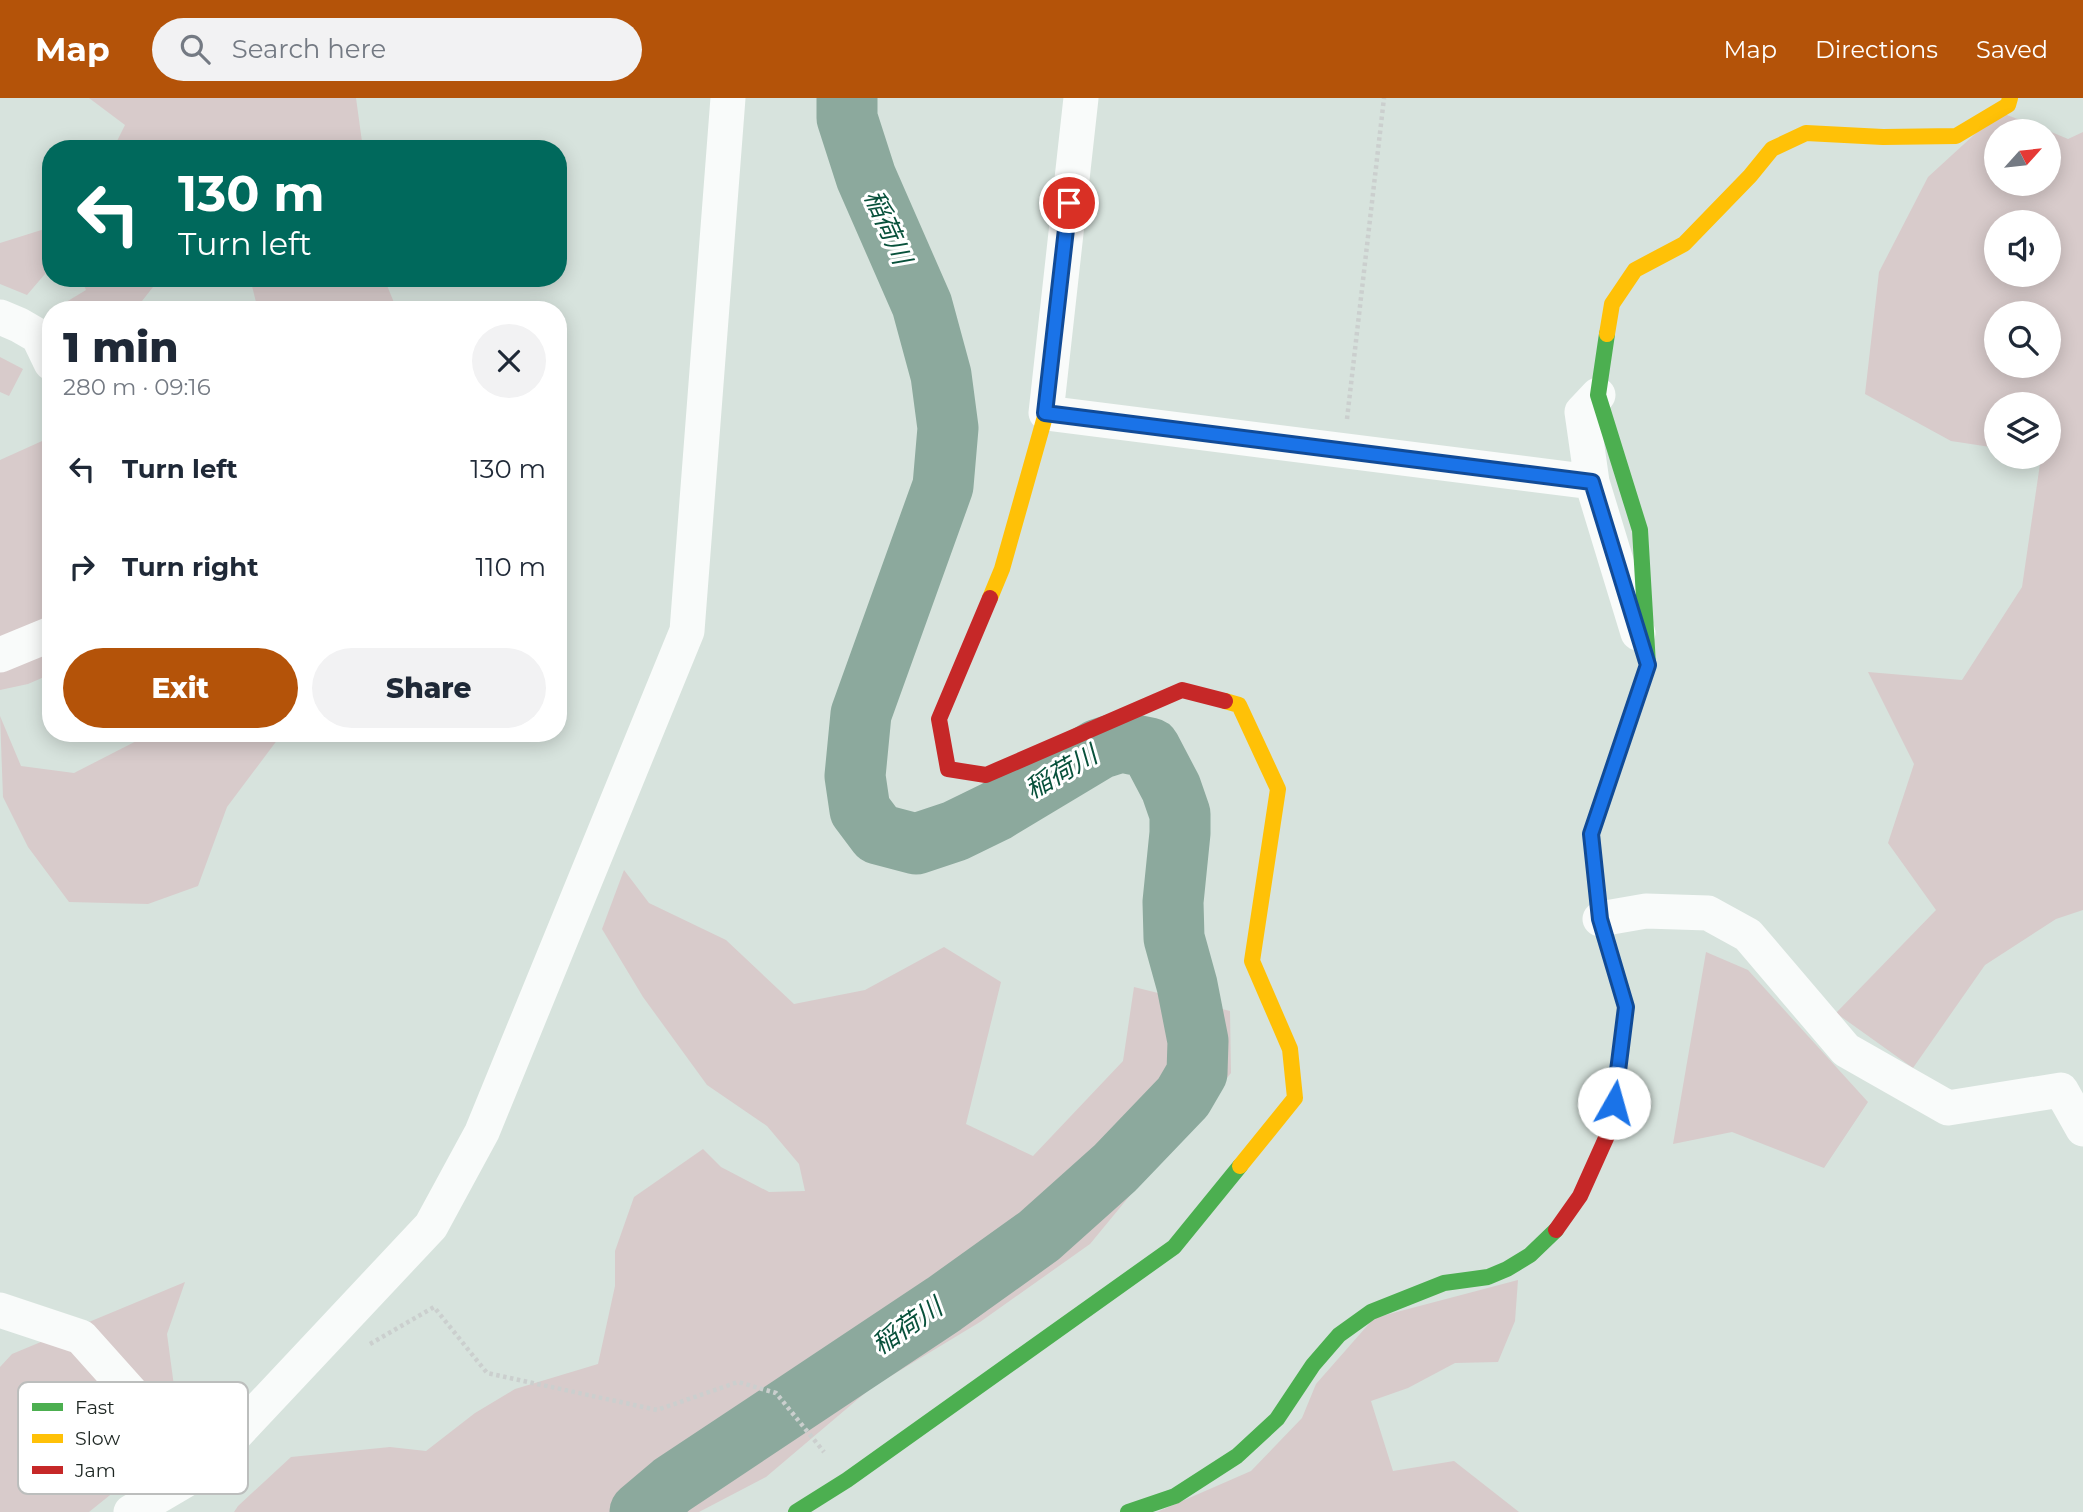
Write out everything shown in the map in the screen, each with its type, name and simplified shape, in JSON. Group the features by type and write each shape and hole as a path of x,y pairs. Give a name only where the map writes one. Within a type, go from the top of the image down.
{"street":[{"path":"248,1421 431,1226 482,1132 687,631 728,98"},
{"path":"796,1512 847,1480 1174,1247 1295,1098 1290,1049 1252,961 1278,789 1238,705 1182,690 986,775 948,769 939,719 1002,569 1045,413 1081,98"},
{"path":"1128,1512 1175,1496 1237,1457 1277,1419 1312,1365 1339,1335 1371,1312 1444,1283 1488,1277 1530,1255 1556,1230 1580,1196 1611,1127 1626,1007 1600,919 1591,834 1648,665 1640,530 1598,395 1612,304 1635,270 1684,244 1750,176 1772,149 1806,132 1883,137 1956,136 2008,105 2010,98"},
{"path":"0,317 37,336 42,346"},
{"path":"1598,395 1582,412 1592,482 1648,665"},
{"path":"1045,413 1592,482"},
{"path":"0,655 42,638"},
{"path":"1600,919 1646,911 1708,914 1748,935 1846,1050 1948,1108 2061,1090 2083,1129"},
{"path":"0,1310 82,1337 122,1382"},
{"path":"131,1512 162,1494"}],"path":[{"path":"1344,451 1384,98"},
{"path":"365,1347 434,1307 487,1373 657,1410 738,1382 776,1393 847,1480"}],"shaded area":[{"path":"89,98 356,98 362,140 118,140 125,125"},
{"path":"1999,112 2017,119 1991,119"},
{"path":"1984,126 1984,196 2062,196 2062,136 2068,139 2083,132 2083,910 2056,919 1985,965 1913,1068 1836,1013 1936,910 1888,843 1914,764 1868,672 1962,680 2022,587 2039,469 2061,469 2061,392 1984,392 1984,446 1951,441 1865,394 1879,272 1928,177"},
{"path":"42,230 42,278 27,295 0,284 0,243"},
{"path":"85,287 153,287 142,301 68,301 86,290"},
{"path":"252,287 388,287 393,301 256,301"},
{"path":"0,357 23,369 9,396 0,392"},
{"path":"42,441 42,678 0,690 0,460"},
{"path":"0,716 21,766 74,773 134,742 276,742 227,807 198,886 148,904 69,902 28,847 3,797"},
{"path":"624,870 649,903 726,940 794,1004 865,990 944,947 1001,982 966,1124 1033,1156 1123,1061 1134,987 1230,1011 1231,1073 1090,1244 980,1322 871,1388 766,1477 699,1512 234,1512 291,1457 390,1447 426,1451 475,1413 515,1389 598,1364 615,1286 615,1251 634,1197 703,1149 721,1167 769,1192 805,1191 799,1164 767,1126 707,1085 643,997 602,929"},
{"path":"1706,952 1748,970 1868,1102 1824,1168 1732,1132 1673,1144"},
{"path":"1518,1280 1515,1321 1498,1362 1455,1363 1408,1388 1371,1401 1393,1471 1454,1461 1519,1512 1157,1512 1251,1471 1302,1418 1316,1384 1374,1318"},
{"path":"185,1282 167,1334 173,1382 18,1382 18,1494 111,1494 89,1512 0,1512 0,1367 12,1354"}],"waterway":[{"name":"稲荷川","path":"640,1512 672,1485 944,1304 1039,1236 1115,1168 1183,1097 1197,1073 1198,1041 1174,938 1173,902 1180,814 1171,788 1150,748 1121,742 1099,749 996,811 955,831 916,844 878,834 860,810 855,776 861,714 943,486 948,428 941,375 922,305 866,177 847,118 847,98"}],"traffic: fast":[{"path":"1607,334 1598,395 1640,530 1648,665 1591,834 1600,919 1624,1000"},
{"path":"796,1512 847,1480 1174,1247 1240,1166"},
{"path":"1128,1512 1175,1496 1237,1456 1277,1419 1313,1365 1339,1335 1371,1312 1444,1283 1488,1277 1507,1269 1530,1255 1556,1230"}],"traffic: slow":[{"path":"1607,334 1612,304 1635,270 1684,244 1750,176 1772,149 1806,133 1883,137 1956,136 2008,105 2010,98"},
{"path":"990,598 1002,569 1046,413"},
{"path":"1225,701 1239,705 1278,789 1252,961 1290,1049 1295,1098 1240,1166"}],"traffic: jam":[{"path":"990,598 939,719 948,769 986,775 1182,690 1225,701"},
{"path":"1556,1230 1580,1196 1611,1127 1626,1007 1624,1000"}],"route":[{"path":"1069,203 1045,413 1592,482 1648,665 1591,834 1600,919 1626,1007 1614,1103"}]}
